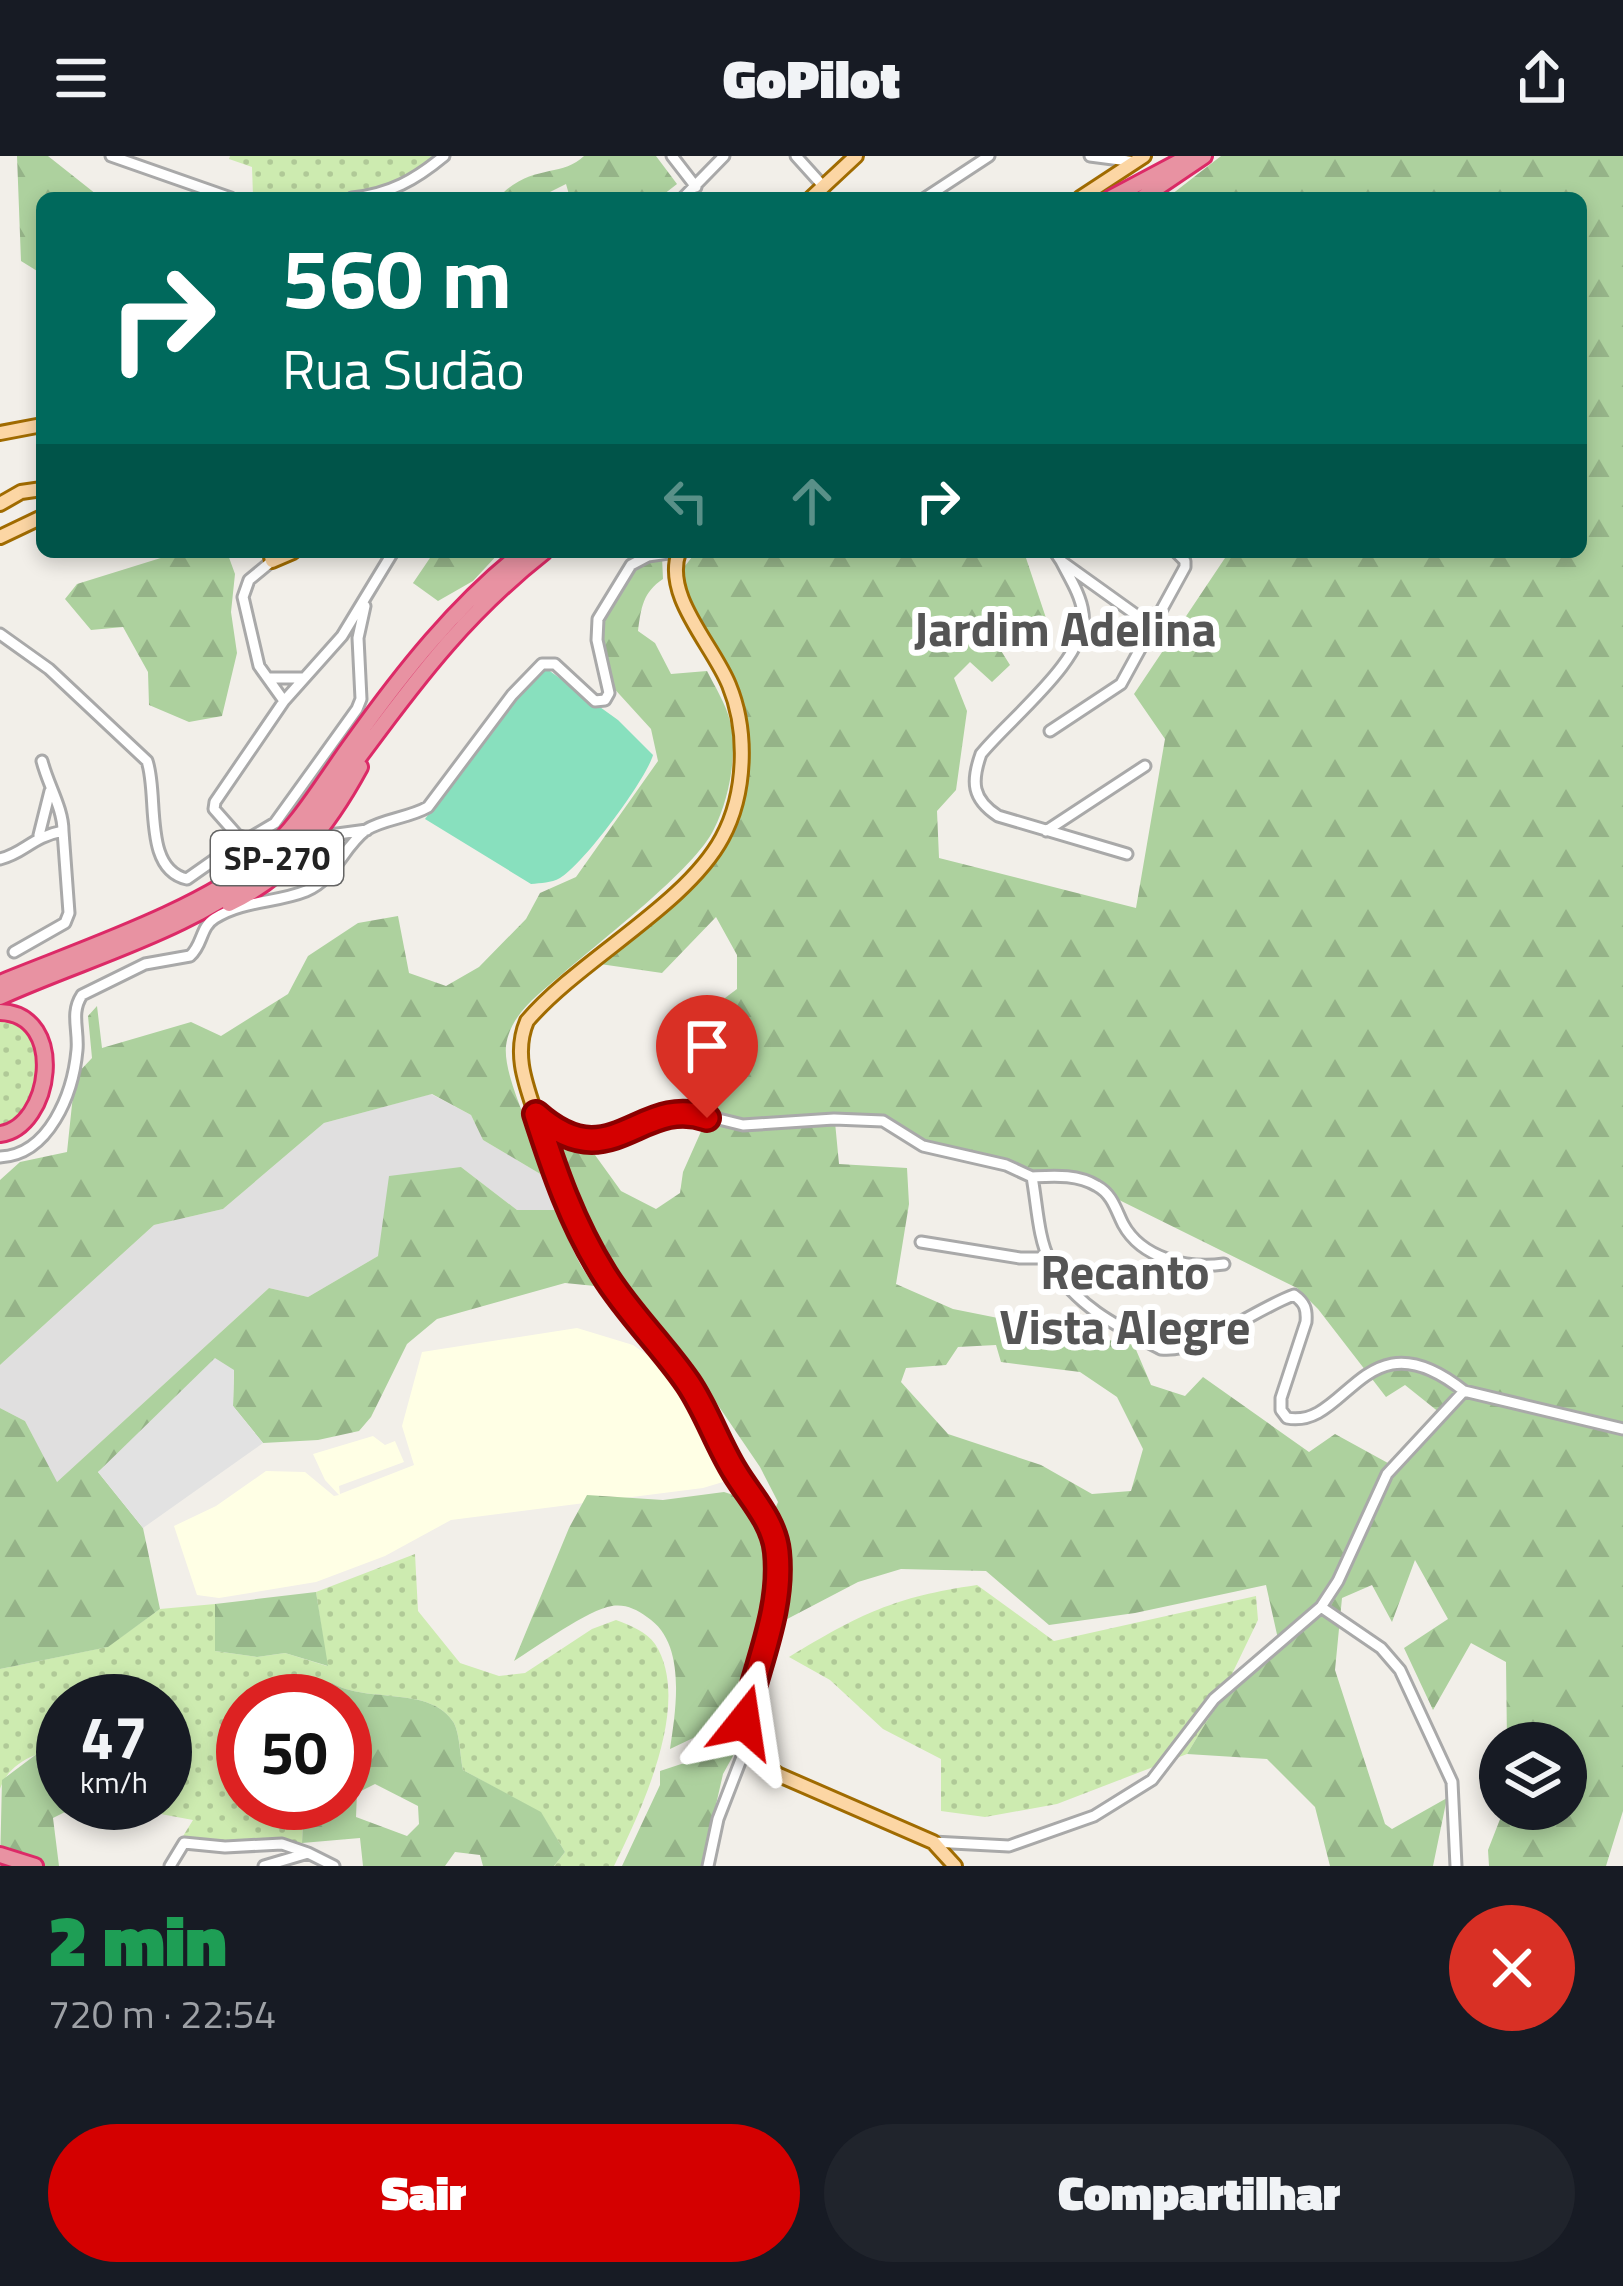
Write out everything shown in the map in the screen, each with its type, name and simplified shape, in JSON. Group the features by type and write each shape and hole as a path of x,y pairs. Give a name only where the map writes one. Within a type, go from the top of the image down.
{"highway":[{"path":"1152,192 1204,156"},
{"path":"1122,192 1189,157"},
{"path":"1139,192 1189,157"},
{"name":"SP-270","path":"0,983 187,902 264,857 435,636 466,601 516,558"},
{"name":"SP-270","path":"0,1005 223,899 276,860 471,614 537,558"},
{"path":"168,926 189,922 280,874 338,808 379,730"},
{"path":"0,1005 31,1023 45,1052 32,1112 10,1132 0,1134"},
{"path":"0,1855 34,1866"}],"main road":[{"path":"819,192 856,156"},
{"path":"1089,192 1140,159"},
{"path":"0,433 36,426"},
{"path":"0,488 32,490"},
{"path":"0,504 32,490"},
{"path":"0,537 36,514"},
{"path":"676,558 674,578 731,690 742,736 734,804 723,837 697,872 526,1021 519,1053 561,1191 582,1237 629,1310 710,1416 777,1546 778,1578 770,1628 744,1722 747,1744 764,1766 779,1775 933,1843 955,1866"}],"street":[{"path":"111,156 204,192"},
{"path":"385,192 418,177 445,156"},
{"path":"672,156 696,187"},
{"path":"690,192 724,156"},
{"path":"796,156 824,187"},
{"path":"934,192 988,156"},
{"path":"1090,156 1140,159"},
{"path":"269,558 249,580 243,597 259,666 284,701"},
{"path":"367,598 358,638 361,699 274,824 248,838 237,836 214,809 215,802 284,701 342,636 390,558"},
{"path":"315,837 367,830 428,807 521,684 542,664 554,664 596,701 605,700 609,693 597,640 598,619 631,565 644,558"},
{"path":"1058,558 1083,612 1082,637 1070,659 981,754 974,793 998,816 1126,854"},
{"path":"1059,558 1154,627"},
{"path":"1050,731 1121,684 1186,567 1179,558"},
{"path":"0,634 49,669 147,761 158,846 177,877 187,879 201,871 237,836"},
{"path":"269,678 303,678"},
{"path":"14,952 65,923 69,914 63,818 42,761"},
{"path":"1046,831 1145,766"},
{"path":"39,835 50,791"},
{"path":"0,1157 33,1147 50,1133 72,1075 76,1004 82,995 145,964 190,956 212,919 245,903 311,890 367,830"},
{"path":"0,859 39,835 63,831"},
{"path":"536,1114 554,1131 578,1140 618,1137 668,1113 686,1111 743,1125 883,1121 923,1146 1006,1165 1032,1177 1064,1175 1094,1184 1109,1195 1138,1244 1192,1266 1224,1264"},
{"path":"1032,1177 1048,1258 1083,1302 1161,1349 1174,1351 1197,1342 1294,1295 1301,1300 1307,1309 1306,1322 1281,1399 1287,1418 1300,1421 1321,1412 1386,1364 1416,1365 1441,1373 1464,1391 1623,1429"},
{"path":"921,1242 1048,1258"},
{"path":"933,1843 1010,1846 1094,1816 1134,1794 1163,1769 1214,1699 1321,1607 1387,1474 1464,1391"},
{"path":"1321,1607 1381,1648 1400,1670 1452,1781 1456,1866"},
{"path":"708,1866 718,1819 747,1744"},
{"path":"170,1866 184,1843 282,1844 334,1866"},
{"path":"264,1866 308,1852"}],"shaded area":[{"path":"431,1094 471,1115 483,1140 547,1178 559,1211 517,1210 461,1167 378,1256 308,1297 269,1288 56,1483 25,1421 0,1408 0,1365 154,1225 223,1209 324,1123"},
{"path":"577,1328 633,1345 660,1364 691,1406 733,1479 703,1488 451,1520 385,1556 316,1582 219,1598 197,1595 174,1526 216,1506 266,1471 305,1472 334,1496 339,1495 325,1480 313,1454 373,1436 385,1445 395,1441 404,1462 339,1486 340,1494 414,1465 402,1426 422,1352"},
{"path":"215,1358 234,1370 233,1406 263,1443 143,1528 98,1472"}],"green space":[{"path":"17,156 48,156 93,192 36,192 36,270 21,261"},
{"path":"439,156 401,179 358,192 253,192 252,167 229,159"},
{"path":"584,156 656,156 677,184 667,192 568,192 566,184 550,192 505,192 533,175"},
{"path":"1221,156 1623,156 1623,1811 1606,1866 1489,1866 1488,1850 1496,1830 1587,1830 1587,1722 1507,1722 1506,1662 1471,1643 1433,1710 1404,1648 1448,1619 1415,1560 1392,1622 1372,1585 1342,1598 1335,1670 1385,1824 1392,1829 1447,1798 1433,1866 1330,1866 1315,1807 1267,1759 1187,1754 1219,1701 1280,1648 1266,1585 1135,1613 1049,1625 986,1571 901,1569 858,1582 770,1628 779,1578 769,1524 778,1502 760,1467 673,1339 615,1278 593,1239 555,1141 595,1155 621,1191 656,1209 680,1193 683,1172 707,1118 695,1099 705,1055 681,1031 737,989 737,955 716,917 662,973 600,964 715,860 743,804 749,761 745,717 732,676 689,602 681,571 691,558 1026,558 1047,621 1022,625 1006,608 989,617 988,630 1010,665 992,682 970,662 954,678 967,711 956,790 937,811 939,858 1136,908 1165,739 1134,694 1225,558 1587,558 1587,192 1175,192","holes":["883,1121 923,1146 1006,1165 1032,1177 1094,1183 1109,1195 1297,1288 1386,1397 1405,1385 1445,1417 1397,1468 1335,1434 1309,1452 1203,1377 1185,1396 1151,1385 1134,1345 953,1309 896,1284 909,1204 907,1168 839,1164 835,1122","996,1345 1001,1362 1080,1372 1117,1397 1143,1449 1131,1491 1092,1494 1041,1465 948,1434 901,1382 906,1368 946,1365 958,1347"]},
{"path":"161,558 229,558 235,574 231,612 237,653 222,716 189,722 149,705 148,672 123,627 91,630 65,599 77,584"},
{"path":"430,558 494,558 473,581 438,601 413,583"},
{"path":"646,558 662,558 663,579 644,601 638,631 655,643 671,674 707,671 723,702 733,747 724,804 714,829 688,864 519,1014 509,1035 506,1058 547,1178 483,1140 471,1115 432,1094 324,1123 223,1209 154,1225 0,1365 0,1180 20,1162 67,1152 75,1076 92,1058 88,1016 97,1006 102,1048 191,1022 221,1036 288,994 308,956 358,923 398,916 409,973 446,986 479,967 526,919 540,893 576,877 658,761 651,729 610,684 598,641 600,620 632,566"},
{"path":"547,669 618,720 653,755 626,802 583,857 560,878 531,884 425,819 534,673"},
{"path":"0,1017 17,1019 41,1048 31,1105 24,1118 0,1127"},
{"path":"461,1167 517,1210 558,1210 577,1258 595,1286 565,1283 437,1319 407,1344 371,1417 359,1431 318,1440 263,1443 233,1406 234,1370 98,1472 143,1528 160,1609 108,1647 0,1669 0,1408 25,1421 57,1482 269,1288 308,1297 378,1256 389,1176"},
{"path":"724,1492 740,1497 765,1549 765,1596 735,1718 670,1749 676,1696 673,1659 660,1628 626,1606 590,1614 514,1661 587,1495 663,1500"},
{"path":"415,1554 418,1611 460,1663 499,1676 525,1673 592,1629 616,1620 643,1632 655,1644 665,1668 666,1725 649,1787 614,1866 554,1866 565,1852 541,1813 463,1770 456,1728 444,1711 415,1699 372,1694 372,1674 216,1674 216,1830 303,1830 302,1843 180,1841 192,1830 193,1820 192,1674 36,1674 36,1755 10,1772 0,1789 0,1669 107,1647 160,1609 215,1604 215,1651 257,1657 285,1653 327,1666 316,1592"},
{"path":"977,1585 1054,1641 1256,1596 1258,1620 1187,1754 1057,1804 985,1817 941,1811 941,1759 883,1729 830,1680 789,1657 878,1609"},
{"path":"316,1592 328,1666 285,1653 257,1657 215,1651 215,1604"},
{"path":"372,1694 415,1699 444,1711 456,1728 463,1770 541,1812 565,1852 554,1866 483,1866 480,1855 455,1852 445,1866 363,1866 360,1838 302,1843 303,1830 372,1830 372,1823 407,1836 419,1824 418,1806 372,1786"},
{"path":"739,1745 723,1774 702,1866 622,1866 660,1785 660,1771"},
{"path":"36,1754 36,1830 54,1830 59,1866 0,1866 2,1780"}],"district":[{"name":"Jardim Adelina","path":"1065,629"},
{"name":"Recanto Vista Alegre","path":"1125,1300"}],"route":[{"path":"707,1118 686,1111 668,1113 618,1137 578,1140 554,1131 536,1114 582,1237 629,1310 710,1416 777,1546 778,1578 770,1628 744,1722"}]}
